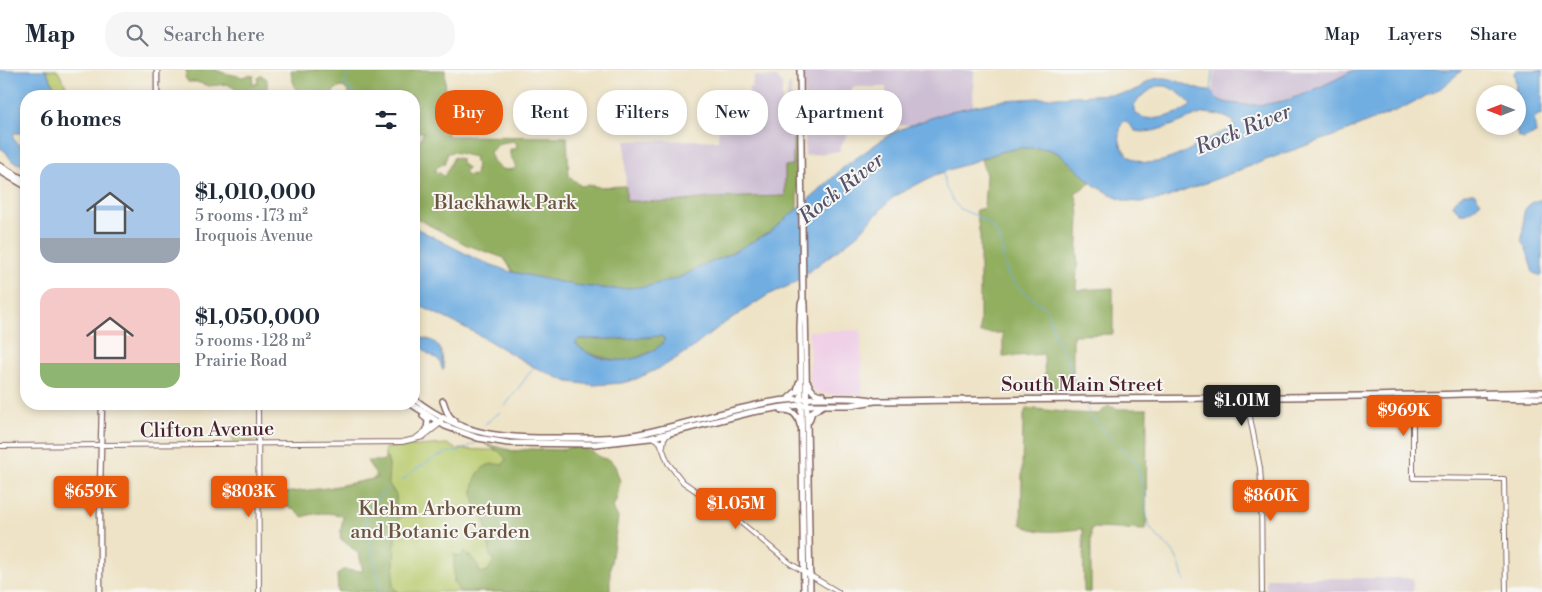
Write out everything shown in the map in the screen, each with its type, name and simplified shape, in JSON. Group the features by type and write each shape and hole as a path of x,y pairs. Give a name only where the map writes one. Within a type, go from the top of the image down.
{"main road":[{"path":"157,70 157,90"},
{"path":"800,70 803,299 805,304 806,372 802,437 804,592"},
{"path":"0,166 20,178"},
{"path":"0,171 20,183"},
{"path":"803,299 801,304 801,340 808,474 810,592"},
{"path":"783,400 793,396 798,389 798,351 801,340"},
{"path":"806,372 809,384 815,394 851,395 863,399"},
{"name":"South Main Street","path":"420,410 439,420 487,434 598,438 631,436 759,404 783,400 829,405 858,404 874,401 1440,395 1542,392"},
{"path":"1413,419 1422,403 1432,395"},
{"name":"South Main Street","path":"1440,395 1542,398"},
{"name":"South Main Street","path":"420,404 451,429 478,438 508,443 596,444 653,438 767,409 804,402 863,399 874,401"},
{"path":"443,401 447,412 454,420 506,436"},
{"path":"808,474 809,418 815,409 829,405"},
{"path":"100,592 102,410"},
{"path":"415,410 426,418 428,423 427,430"},
{"path":"742,415 790,411 798,419 802,437"}],"street":[{"path":"1413,395 1413,478 1504,479 1506,592"},
{"path":"1246,397 1261,483 1262,592"},
{"path":"258,410 259,592"},
{"path":"415,440 439,420"},
{"name":"Clifton Avenue","path":"0,446 402,442 423,437 439,420"},
{"path":"669,434 664,438 663,446 668,464 683,482 734,518 791,564 838,592"},
{"path":"653,438 658,440 663,446"}],"shaded area":[{"path":"804,70 974,70 973,106 951,111 911,125 902,125 902,90 886,90 886,87 852,87 852,90 804,90"},
{"path":"1215,70 1354,70 1315,90 1275,102 1253,106 1226,103 1216,99 1212,93"},
{"path":"754,76 777,77 782,84 782,90 778,90 778,135 792,135 793,165 785,166 785,196 710,198 673,202 626,201 625,141 718,140 718,135 768,135 768,90 749,90 749,87 752,87"},
{"path":"789,84 791,84 791,90 788,90"},
{"path":"805,135 847,135 839,151 805,156"},
{"path":"861,330 862,394 823,394 816,392 811,386 810,379 809,331"},
{"path":"1266,578 1413,578 1413,592 1266,592"}],"green space":[{"path":"46,70 57,70 69,90 58,90"},
{"path":"185,70 216,70 243,77 254,76 252,84 257,84 258,78 261,75 267,79 267,90 236,90 227,84 209,86 188,82 185,77 187,71"},
{"name":"Blackhawk Park","path":"291,70 445,70 446,90 435,90 435,135 567,137 569,176 581,186 626,186 626,201 673,202 710,198 785,196 785,166 793,165 793,138 798,139 797,209 771,232 756,241 660,284 624,289 586,287 513,272 504,258 467,245 420,220 420,139 424,132 420,132 420,90 347,90 343,87 334,90 297,90","holes":["513,141 517,144 516,149 510,149 510,155 516,167 509,170 498,167 493,161 490,152 500,143","453,152 475,157 474,161 477,164 475,175 467,176 464,172 468,168 461,163 461,159 454,157 444,177 439,172 435,173 437,168 444,164 448,153"]},
{"path":"1019,148 1040,148 1054,151 1071,163 1091,183 1075,193 1079,217 1076,290 1113,288 1113,334 1073,335 1073,392 1045,391 1044,354 1003,357 1003,333 980,333 980,236 976,210 984,208 986,175 981,159"},
{"path":"661,336 664,338 664,342 655,350 627,360 609,359 589,353 581,349 576,342 579,339 623,339"},
{"path":"1108,406 1119,409 1147,409 1146,530 1093,528 1091,530 1091,592 1084,592 1083,529 1043,531 1028,528 1021,524 1023,420 1026,408 1099,414"},
{"path":"233,427 256,427 256,440 233,442"},
{"name":"Klehm Arboretum and Botanic Garden","path":"447,444 456,449 548,452 600,592 373,592 366,487 375,478 376,467 385,466 385,448"},
{"path":"485,444 514,451 531,449 560,450 571,447 586,448 602,458 610,460 615,466 620,481 617,498 613,507 618,518 610,569 610,592 460,592 454,583 455,556 453,554 462,557 463,551 468,556 471,556 478,566 480,573 488,571 494,560 490,556 485,524 477,508 473,491 474,483 481,470 494,464 503,465 506,459 500,452"},
{"path":"387,458 389,465 388,483 396,495 397,508 405,514 396,522 393,587 399,592 338,592 337,575 342,570 363,571 359,554 340,538 343,516 323,513 303,517 293,509 283,505 283,493 327,488 378,478 367,461 381,461"}],"water":[{"path":"0,70 46,70 58,90 20,90 20,133 14,133 13,138 20,145 20,164 12,161 5,151 0,148"},
{"name":"Rock River","path":"1354,70 1462,70 1443,87 1400,109 1347,131 1163,199 1140,202 1126,201 1115,197 1094,185 1060,154 1048,149 1039,148 1019,148 1000,152 935,175 890,200 857,235 793,284 768,295 662,367 622,383 594,385 568,382 534,367 472,331 420,306 420,230 476,259 508,271 574,285 600,288 618,289 649,286 681,277 726,256 770,232 844,167 889,135 902,135 902,129 951,111 1004,100 1128,93 1157,78 1165,78 1211,91 1219,100 1233,104 1268,104 1298,96","holes":["1156,86 1165,86 1172,89 1191,105 1181,112 1159,118 1145,118 1134,111 1134,105 1139,98","1204,113 1219,115 1234,122 1234,126 1167,160 1142,162 1131,157 1122,147 1120,141 1123,121 1126,121 1135,131 1143,132 1161,129","661,336 664,338 664,342 655,350 632,359 620,360 608,360 597,357 576,344 579,339 623,339"]},
{"path":"1516,70 1542,70 1542,114 1538,115 1534,120 1536,133 1524,139 1517,135 1526,135 1526,85 1516,85 1514,73"},
{"path":"1464,193 1474,193 1481,202 1469,212 1460,213 1453,206 1456,200"},
{"path":"1542,199 1542,276 1533,273 1527,251 1521,241 1524,211 1533,202"},
{"path":"423,338 430,340 438,345 443,370 440,362 424,350 420,340"}],"waterway":[{"path":"350,70 344,85 352,90"},
{"path":"1211,91 1213,70"},
{"path":"943,171 946,188 953,201 960,209 979,217 991,225 999,237 1009,277 1022,291 1046,308 1054,336 1065,353 1073,378 1083,393"},
{"path":"505,406 534,367"},
{"path":"1085,406 1093,419 1135,462 1145,497 1150,528 1174,554 1180,565 1184,581"},
{"path":"484,425 500,412"},
{"path":"402,481 434,458 449,452 460,451 479,441"},
{"path":"380,592 376,565 366,532 366,517 379,496 390,488"}]}
